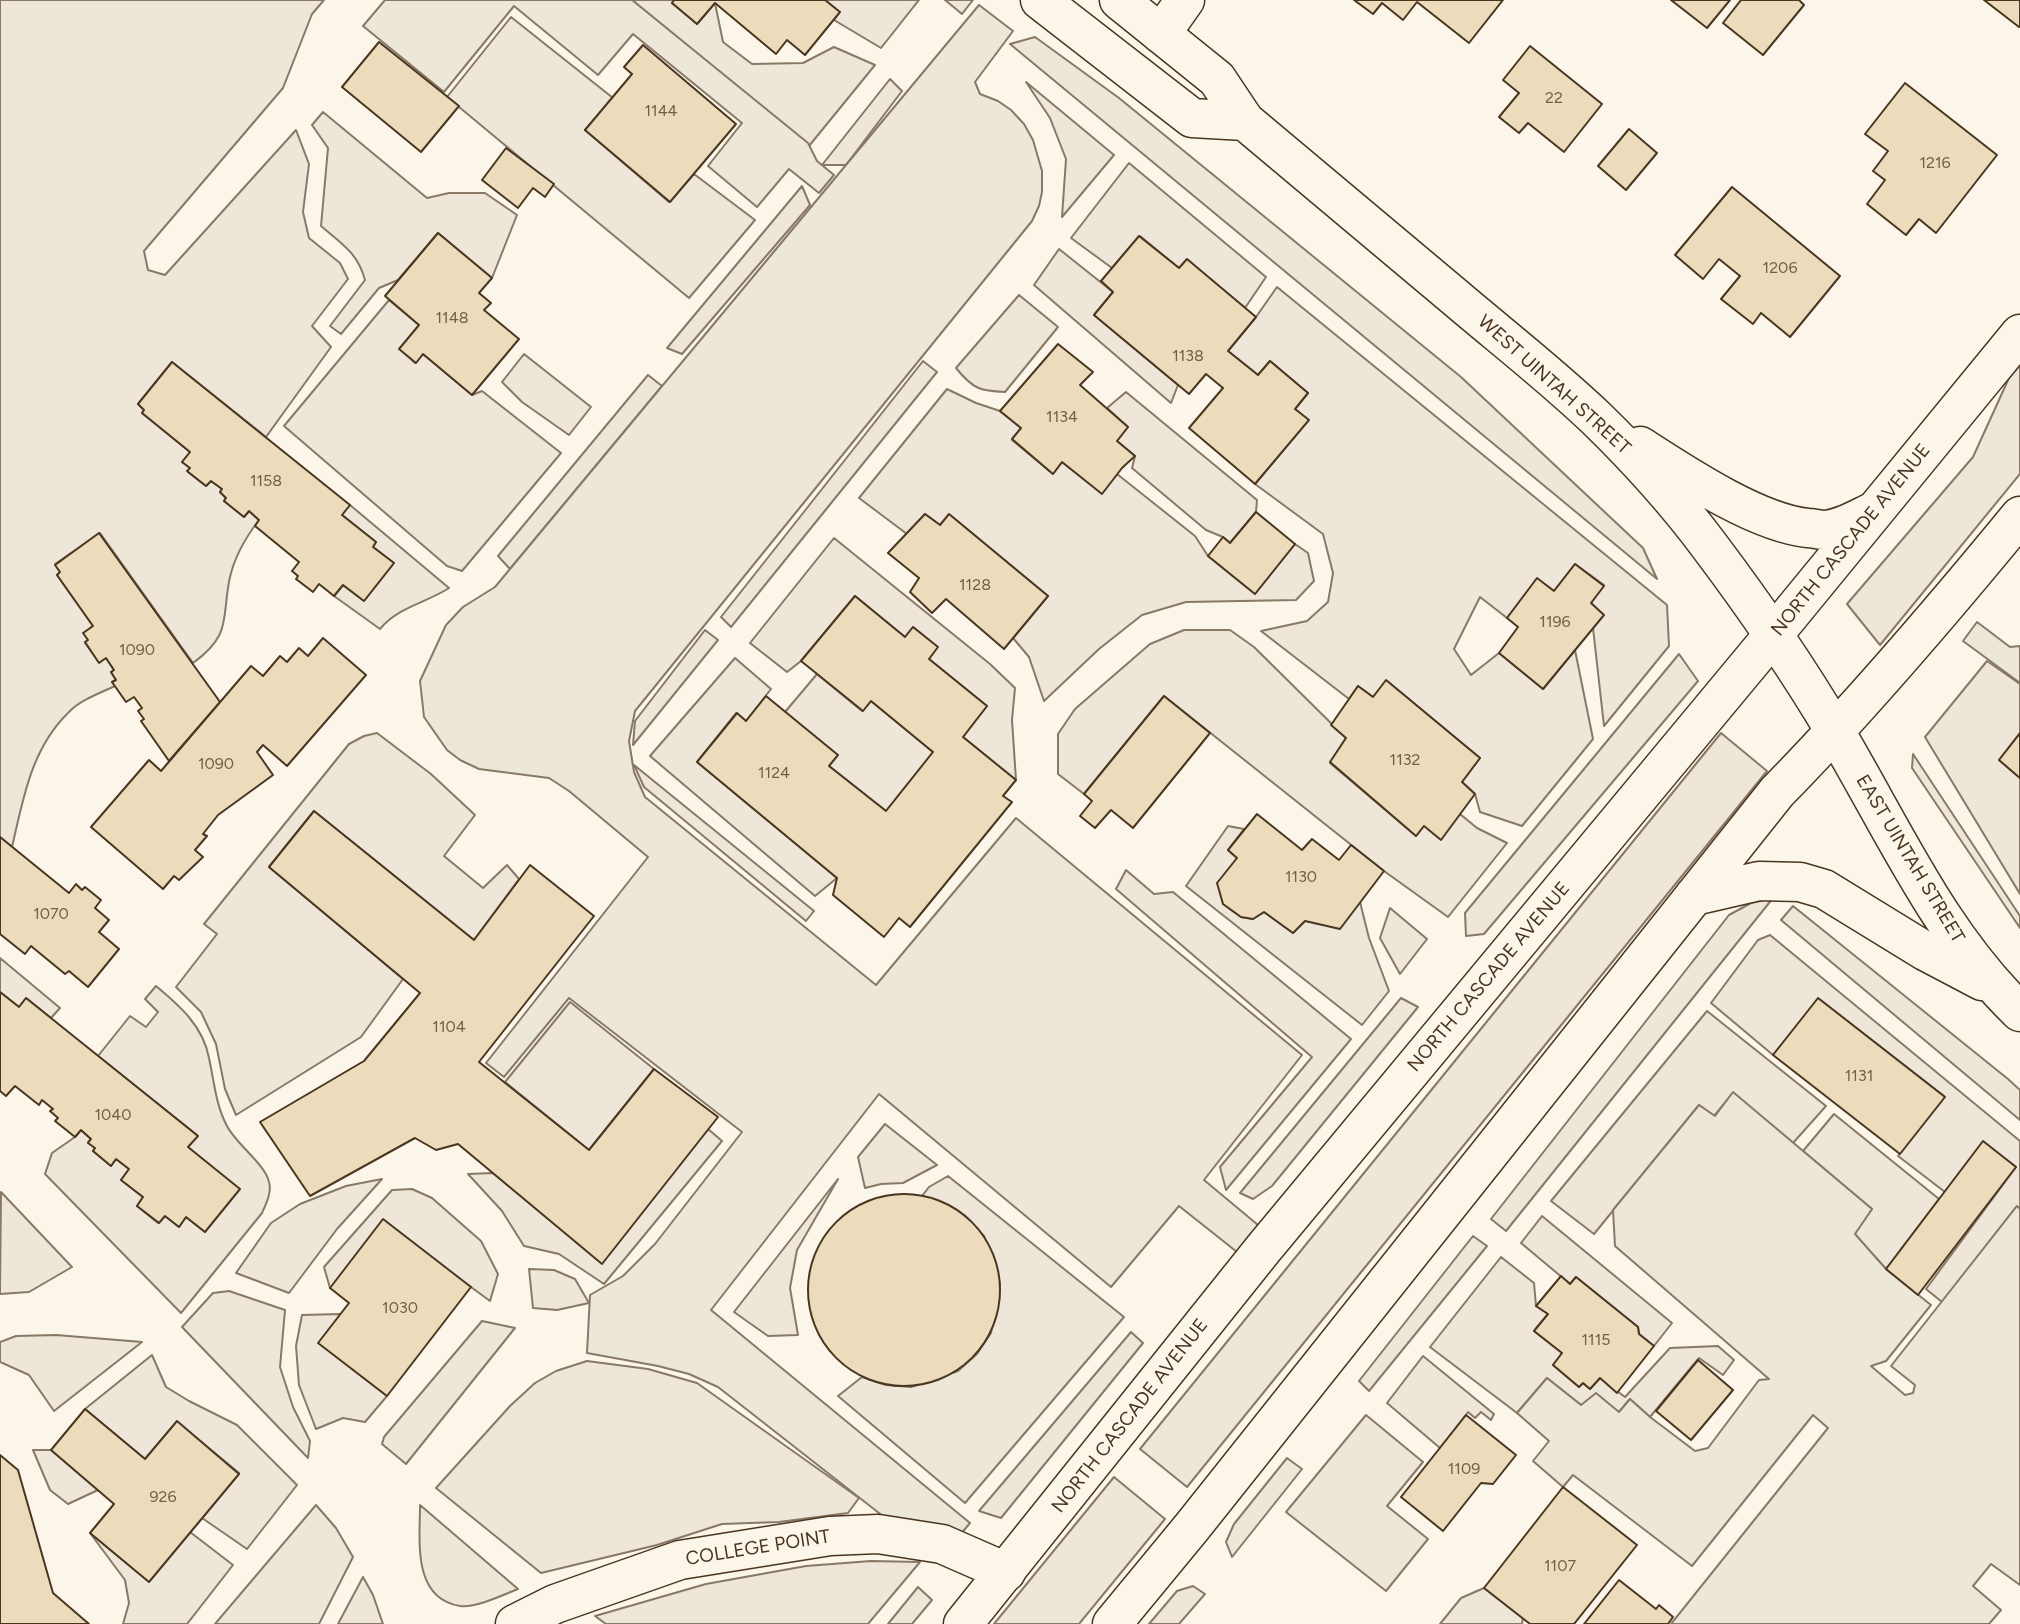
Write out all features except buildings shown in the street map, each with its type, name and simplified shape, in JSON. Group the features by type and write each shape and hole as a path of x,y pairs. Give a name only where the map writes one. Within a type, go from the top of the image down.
{"main road":[{"path":"1040,0 1192,118 1245,121"},
{"name":"WEST UINTAH STREET","path":"1119,0 1217,79 1245,121 1540,368 1636,459 1706,542 1774,634 1836,732"},
{"path":"1161,34 1185,0"},
{"name":"NORTH CASCADE AVENUE","path":"963,1624 1264,1248 2020,334"},
{"path":"1595,418 1678,471 1775,521 1799,528 1824,530 1848,524 1876,510"},
{"path":"1112,1624 1777,792 1836,732 1934,621 2020,516"},
{"name":"EAST UINTAH STREET","path":"1836,732 1931,900 1963,948 2008,1000"},
{"path":"1694,897 1759,881 1800,882 1824,889 2008,1000"},
{"name":"COLLEGE POINT","path":"515,1624 555,1604 680,1560 830,1536 877,1534 942,1544 1006,1572"}],"shaded area":[{"path":"0,0 324,0 312,14 283,88 144,251 148,270 165,275 296,130 309,164 303,212 309,238 340,263 348,279 312,326 331,347 266,437 172,362 138,404 144,410 142,413 190,452 182,462 190,468 188,472 206,486 211,481 222,489 220,492 226,498 224,501 244,517 249,511 259,520 232,569 220,634 206,653 193,663 100,533 55,564 60,572 57,575 93,626 84,633 88,640 85,643 99,662 106,658 114,670 111,672 116,680 112,682 115,686 73,708 55,727 45,743 30,776 12,847 0,837"},
{"path":"385,0 632,0 808,143 817,161 834,175 819,193 789,169 757,207 708,166 742,123 633,34 598,75 514,6 444,92 363,26"},
{"path":"632,0 674,0 672,3 697,24 715,3 723,42 752,64 803,63 834,47 875,65 809,146"},
{"path":"825,0 919,0 881,48 834,20 839,12"},
{"path":"945,0 973,0 962,14"},
{"path":"979,5 1013,31 975,82 980,94 1011,110 1024,124 1033,140 1042,171 1039,206 1032,221 635,711 629,741 634,772 645,797 876,985 1016,818 1302,1055 1204,1180 1258,1225 1237,1252 1179,1206 1111,1287 879,1094 711,1310 970,1523 939,1560 718,1387 689,1374 587,1353 590,1295 623,1276 655,1244 742,1132 569,998 504,1077 486,1063 648,857 569,791 549,778 479,769 447,750 424,717 420,681 446,625 463,607 495,587"},
{"path":"511,17 613,98 585,130 669,202 694,174 755,220 689,298 447,97"},
{"path":"1035,37 1119,98 1461,377 1643,548 1657,579 1010,44"},
{"path":"890,79 902,91 846,165 822,165"},
{"path":"1026,82 1114,155 1062,217 1066,159 1050,118"},
{"path":"323,112 427,198 449,193 485,193 517,215 492,278 438,233 398,280 379,288 341,334 330,326 365,280 354,256 321,226 328,148 312,125"},
{"path":"1129,163 1266,277 1245,308 1187,260 1179,268 1140,236 1112,268 1071,238"},
{"path":"802,186 810,205 682,354 667,348"},
{"path":"1059,249 1113,292 1094,315 1178,385 1171,403 1034,285"},
{"path":"1277,287 1667,605 1669,646 1604,726 1593,628 1603,615 1591,603 1604,585 1575,564 1554,591 1537,579 1507,618 1480,597 1454,649 1471,675 1499,653 1543,689 1575,650 1593,739 1522,826 1480,812 1475,794 1462,782 1480,758 1387,681 1373,697 1358,686 1349,699 1261,631 1307,621 1328,602 1333,573 1323,534 1255,484 1308,420 1295,409 1308,393 1270,361 1258,375 1228,351"},
{"path":"1019,295 1058,327 1005,392 978,388 956,368"},
{"path":"389,300 419,325 400,349 415,363 423,354 472,395 482,391 561,453 462,571 447,566 284,426"},
{"path":"524,354 591,407 569,435 522,402 502,382"},
{"path":"923,361 937,372 731,627 721,617"},
{"path":"2020,365 2020,474 1880,645 1847,604 1973,457 2009,378"},
{"path":"648,375 662,386 510,569 498,556"},
{"path":"947,389 1000,411 1021,428 1012,440 1053,474 1062,462 1102,493 1117,474 1195,536 1208,556 1255,594 1295,544 1308,553 1314,581 1296,600 1186,602 1142,615 1099,649 1044,701 1029,657 1013,638 1048,596 950,515 940,525 925,514 907,534 859,498"},
{"path":"1126,392 1257,500 1256,512 1230,543 1206,530 1132,468 1135,456 1117,441 1128,427 1107,408"},
{"path":"350,505 449,588 395,615 380,629 334,596 343,585 364,601 394,563 373,547 376,542 342,515"},
{"path":"834,538 990,664 1015,688 1012,720 1016,780 963,737 987,706 929,659 937,647 913,627 905,637 855,596 801,661 787,672 750,643"},
{"path":"1977,622 2010,647 2020,646 2020,683 1963,641"},
{"path":"705,630 718,640 633,745 635,721"},
{"path":"1184,630 1230,630 1254,647 1346,738 1330,763 1416,836 1424,826 1460,814 1477,828 1507,843 1448,917 1384,871 1164,696 1084,794 1058,774 1058,734 1075,709 1150,644"},
{"path":"1679,654 1698,681 1484,934 1466,936 1465,913"},
{"path":"735,658 771,689 746,721 736,713 697,762 837,878 815,896 650,756"},
{"path":"1987,661 2020,684 2020,733 1999,760 2020,778 2020,894 1925,737"},
{"path":"817,674 862,711 871,701 933,752 886,811 829,766 785,712"},
{"path":"377,733 431,774 475,815 444,856 483,888 507,865 519,879 474,940 314,811 269,867 403,979 361,1037 236,1115 225,1089 216,1044 201,1012 176,987 217,934 204,924 349,744"},
{"path":"1721,733 1767,771 1187,1487 1140,1449"},
{"path":"1913,754 2020,916 2020,928 1912,768"},
{"path":"634,765 814,911 806,921 644,787"},
{"path":"1228,826 1244,829 1228,850 1237,858 1223,904 1241,917 1253,919 1264,912 1293,933 1305,921 1360,902 1369,938 1389,991 1362,1025 1186,886"},
{"path":"1126,870 1154,894 1173,892 1351,1039 1226,1190 1220,1167 1312,1057 1116,889"},
{"path":"1773,898 1506,1231 1491,1219 1729,915 1751,903"},
{"path":"1793,906 2020,1090 2020,1120 1781,920"},
{"path":"1390,908 1427,939 1400,974 1380,938"},
{"path":"1770,935 2020,1141 2020,1209 2016,1207 1942,1302 1926,1289 2016,1167 1983,1142 1945,1192 1898,1156 1944,1096 1819,999 1773,1055 1711,1003 1758,940"},
{"path":"0,958 60,1008 51,1018 26,998 19,1007 0,992"},
{"path":"156,986 182,1009 202,1036 223,1118 231,1133 262,1168 270,1186 262,1213 181,1313 45,1174 52,1153 81,1130 91,1139 88,1142 95,1148 93,1151 111,1166 116,1159 129,1169 121,1180 143,1197 137,1206 158,1223 165,1216 179,1227 186,1217 205,1232 188,1147 197,1135 98,1056 130,1016 146,1027 158,1012 145,999"},
{"path":"1401,998 1418,1007 1272,1186 1253,1199 1240,1193"},
{"path":"570,1002 654,1069 589,1150 505,1082"},
{"path":"1707,1011 1826,1106 1793,1143 1733,1093 1714,1116 1699,1105 1594,1234 1551,1201"},
{"path":"1733,1092 1872,1209 1855,1234 1886,1269 1931,1305 1886,1361 1871,1366 1905,1395 1913,1393 1915,1385 1891,1366 2017,1206 2020,1209 2020,1585 1991,1564 1973,1586 2001,1610 1989,1624 1671,1624 1828,1428 1813,1415 1692,1566 1573,1475 1563,1487 1533,1461 1549,1441 1517,1413 1547,1378 1581,1405 1596,1393 1619,1412 1630,1399 1695,1451 1708,1448 1759,1380 1769,1379 1615,1246 1613,1210 1699,1105 1715,1116"},
{"path":"1834,1114 1939,1199 1886,1269 1854,1234 1872,1209 1803,1151"},
{"path":"885,1124 937,1165 903,1183 865,1188 858,1157"},
{"path":"708,1129 722,1141 604,1284 559,1254 524,1246 502,1211 468,1174 493,1173 602,1263"},
{"path":"948,1176 1124,1317 965,1503 838,1396 862,1377 886,1385 911,1387 958,1371 977,1354 991,1333 1000,1284 984,1236 967,1218 922,1196 929,1187"},
{"path":"382,1179 337,1229 289,1293 236,1273 271,1223 300,1204 346,1186"},
{"path":"838,1179 797,1250 790,1288 798,1335 768,1336 734,1312"},
{"path":"412,1189 432,1198 481,1241 498,1274 490,1301 471,1287 330,1288 324,1267 392,1190"},
{"path":"1,1192 72,1267 29,1292 0,1294"},
{"path":"1542,1216 1672,1323 1654,1346 1639,1334 1638,1327 1576,1277 1570,1284 1521,1243"},
{"path":"1473,1236 1487,1246 1369,1391 1359,1381"},
{"path":"1501,1257 1534,1283 1536,1306 1548,1314 1534,1331 1562,1353 1553,1365 1579,1387 1583,1383 1590,1389 1600,1378 1625,1397 1670,1348 1718,1346 1734,1360 1723,1375 1699,1358 1650,1417 1630,1399 1619,1412 1581,1405 1547,1378 1517,1413 1430,1347"},
{"path":"529,1269 554,1270 575,1279 589,1303 557,1310 533,1308"},
{"path":"229,1291 285,1310 280,1367 293,1407 310,1441 308,1458 182,1327 213,1293"},
{"path":"341,1314 319,1343 387,1396 365,1422 343,1418 316,1429 299,1385 296,1346 302,1315"},
{"path":"482,1321 515,1328 406,1464 382,1444 384,1437"},
{"path":"1131,1332 1143,1343 1001,1518 979,1511"},
{"path":"56,1335 142,1342 54,1411 29,1375 0,1362 0,1342 16,1336"},
{"path":"152,1355 166,1387 237,1425 297,1485 247,1549 202,1518 239,1473 177,1422 145,1459 85,1409"},
{"path":"1423,1356 1494,1414 1491,1420 1481,1412 1475,1418 1468,1412 1440,1448 1387,1403"},
{"path":"587,1361 648,1369 697,1383 859,1498 848,1513 779,1522 722,1524 657,1545 541,1573 436,1488 510,1406 535,1383 556,1371"},
{"path":"1366,1415 1423,1462 1387,1506 1428,1539 1386,1591 1286,1512"},
{"path":"33,1450 51,1450 98,1490 68,1504 50,1490"},
{"path":"1287,1458 1302,1469 1232,1557 1226,1542 1234,1524"},
{"path":"1114,1477 1165,1519 1079,1624 994,1624"},
{"path":"316,1505 336,1528 353,1557 319,1624 215,1624"},
{"path":"420,1505 518,1589 474,1605 460,1606 444,1601 426,1580 422,1566"},
{"path":"190,1532 233,1565 187,1624 123,1624 129,1603 125,1580 90,1533 148,1581"},
{"path":"871,1561 920,1562 868,1624 606,1624 595,1616 706,1584 806,1566"},
{"path":"363,1577 373,1595 383,1624 338,1624"},
{"path":"1193,1586 1205,1594 1179,1624 1149,1624 1177,1591"},
{"path":"918,1587 932,1600 912,1624 888,1624"},
{"path":"1484,1588 1523,1618 1522,1624 1440,1624 1461,1598"}]}
